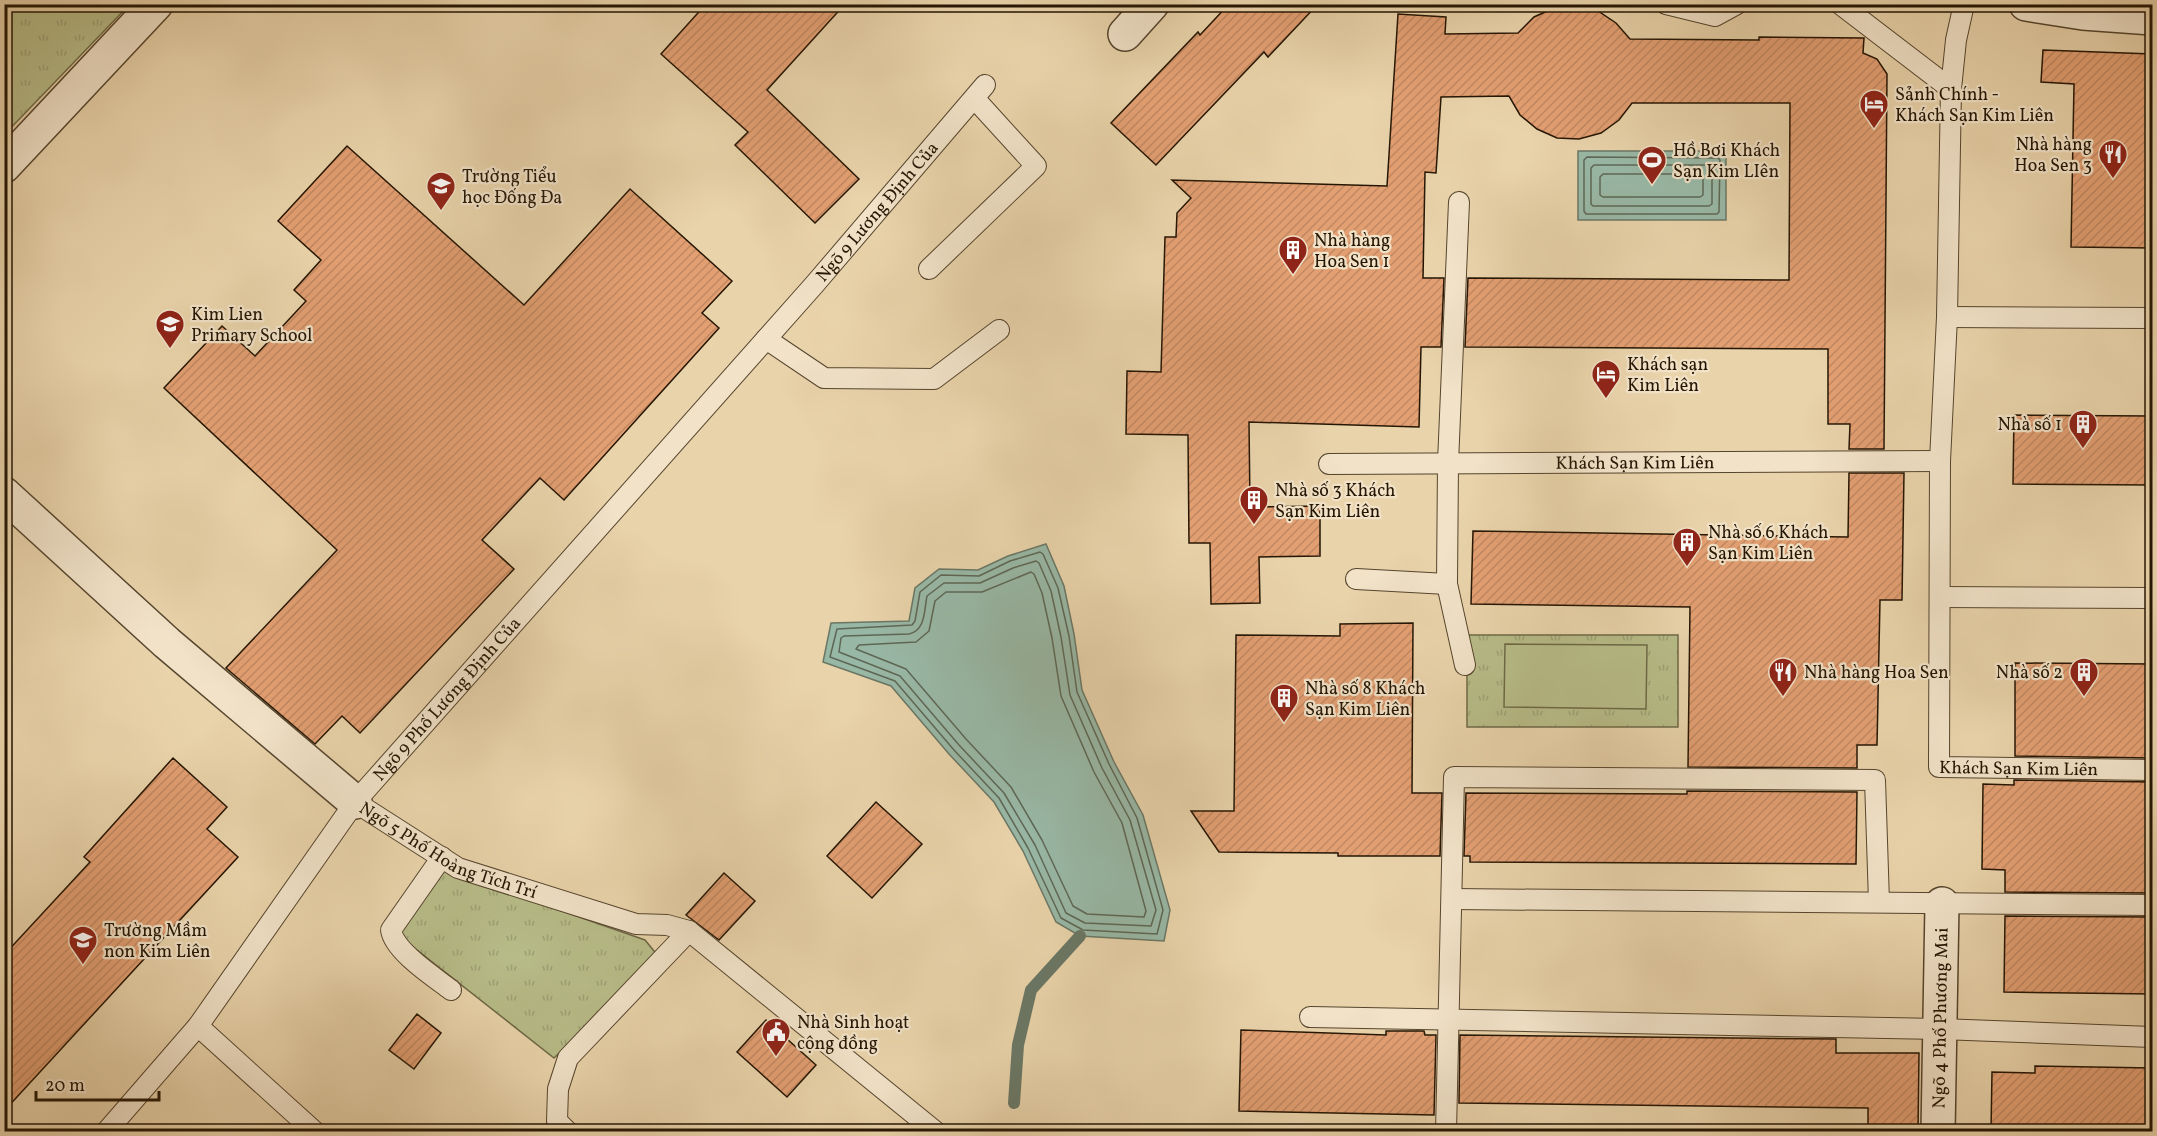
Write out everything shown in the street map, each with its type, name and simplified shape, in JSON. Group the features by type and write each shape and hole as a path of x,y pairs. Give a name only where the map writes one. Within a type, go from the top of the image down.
{"street":[{"path":"4,166 156,4"},
{"path":"1125,34 1152,4"},
{"path":"2026,4 2152,18"},
{"name":"Ngõ 5 Phố Hoàng Tích Trí","path":"4,494 167,644 356,802"},
{"name":"Ngõ 4 Phố Phương Mai","path":"1938,1131 1942,904"}],"lane":[{"path":"1666,4 1715,16 1737,4"},
{"path":"1840,4 1951,89"},
{"name":"Khách Sạn Kim Liên","path":"1964,4 1956,40 1951,89 1947,316 1940,460 1940,767 2152,770"},
{"name":"Ngõ 9 Lương Định Của","path":"766,339 980,92 1036,166 929,269"},
{"path":"1459,202 1448,463 1447,584 1465,665"},
{"path":"1947,316 2152,318"},
{"path":"766,339 824,378 934,379 999,330"},
{"name":"Ngõ 9 Phố Lương Định Của","path":"106,1131 198,1026 356,802 766,339"},
{"name":"Khách Sạn Kim Liên","path":"1329,464 1940,460"},
{"path":"1356,579 1447,584"},
{"path":"1940,597 2152,598"},
{"path":"1446,1131 1454,777 1875,780 1879,902"},
{"name":"Ngõ 5 Phố Hoàng Tích Trí","path":"356,802 458,868 636,924 668,924 689,931 936,1131"},
{"path":"442,857 391,930 392,938 400,948 451,990"},
{"path":"1452,899 2152,905"},
{"path":"557,1128 558,1089 568,1058 689,931"},
{"path":"1310,1017 1940,1029 2152,1037"},
{"path":"198,1026 308,1129"}],"green space":[{"path":"4,5 129,5 5,134"},
{"path":"1467,635 1678,635 1678,727 1467,727"},
{"path":"1505,644 1647,645 1646,709 1504,707"},
{"path":"442,869 645,940 659,957 554,1058 398,935"}],"water":[{"name":"Hồ Bơi Khách Sạn Kim LIên","path":"1578,151 1726,151 1726,220 1578,220"},
{"path":"1046,544 1064,586 1082,690 1114,762 1143,815 1170,910 1164,941 1080,936 1056,922 1023,851 994,802 891,686 823,662 831,623 909,621 915,588 939,569 978,570 1008,556"}],"building":[{"path":"706,4 845,4 767,90 859,179 815,223 735,145 748,132 661,54"},
{"path":"1229,4 1318,4 1268,57 1264,52 1156,165 1111,123 1198,32 1200,35"},
{"path":"1576,6 1598,11 1616,23 1630,39 1864,38 1863,53 1877,59 1887,74 1884,449 1849,449 1850,424 1828,424 1828,349 1465,347 1468,278 1789,280 1790,103 1632,103 1619,120 1601,133 1579,139 1557,138 1537,129 1520,115 1509,96 1441,97 1436,173 1425,172 1423,278 1444,278 1441,347 1421,347 1419,427 1249,422 1250,507 1320,506 1320,556 1259,557 1260,603 1211,604 1210,543 1189,543 1188,435 1126,434 1127,371 1161,372 1165,237 1176,237 1177,213 1191,198 1172,180 1387,186 1398,14 1446,17 1445,34 1518,33 1534,17 1554,8"},
{"name":"Nhà hàng Hoa Sen 3","path":"2043,50 2152,54 2152,248 2071,247 2074,84 2041,82"},
{"path":"347,146 524,305 630,189 732,281 702,313 719,328 564,500 540,478 482,540 514,569 360,733 342,716 315,744 226,668 337,550 164,388 222,326 255,356 306,301 294,290 321,260 278,221"},
{"name":"Nhà số 1","path":"2014,415 2152,416 2152,485 2013,484"},
{"path":"1849,473 1904,473 1902,600 1880,600 1877,745 1857,745 1857,768 1688,767 1690,607 1471,604 1473,531 1848,537"},
{"path":"1413,623 1412,793 1442,793 1440,856 1338,856 1338,853 1219,852 1191,811 1234,811 1236,635 1340,636 1340,624"},
{"name":"Nhà số 2","path":"2015,663 2152,664 2152,758 2015,756"},
{"path":"173,758 227,807 207,829 238,857 4,1111 4,955 90,862 84,857"},
{"path":"2014,780 2152,782 2152,893 2005,892 2005,870 1982,869 1983,784 2014,785"},
{"path":"1687,791 1857,792 1856,864 1470,862 1470,856 1464,856 1466,793 1687,794"},
{"path":"876,802 922,844 872,898 827,856"},
{"path":"724,873 755,901 719,940 686,915"},
{"path":"2005,916 2152,917 2152,994 2004,992"},
{"path":"417,1014 441,1033 414,1069 389,1050"},
{"name":"Nhà Sinh hoạt cộng đồng","path":"766,1020 816,1065 787,1097 737,1052"},
{"path":"1241,1030 1386,1035 1386,1031 1424,1031 1425,1035 1436,1035 1434,1115 1239,1111"},
{"path":"1460,1035 1836,1039 1836,1053 1919,1053 1918,1131 1868,1131 1868,1108 1459,1103"},
{"path":"2035,1066 2152,1068 2152,1131 1991,1131 1992,1072 2035,1073"}],"waterway":[{"path":"1014,1103 1018,1045 1031,990 1080,936"}],"place":[{"name":"Sảnh Chính - Khách Sạn Kim Liên","path":"1874,130"},
{"name":"Nhà hàng Hoa Sen 3","path":"2113,180"},
{"name":"Hồ Bơi Khách Sạn Kim LIên","path":"1652,186"},
{"name":"Trường Tiểu học Đống Đa","path":"441,212"},
{"name":"Nhà hàng Hoa Sen 1","path":"1293,276"},
{"name":"Kim Lien Primary School","path":"170,350"},
{"name":"Khách sạn Kim Liên","path":"1606,400"},
{"name":"Nhà số 1","path":"2083,450"},
{"name":"Nhà số 3 Khách Sạn Kim Liên","path":"1254,526"},
{"name":"Nhà số 6 Khách Sạn Kim Liên","path":"1687,568"},
{"name":"Nhà hàng Hoa Sen","path":"1783,698"},
{"name":"Nhà số 2","path":"2084,698"},
{"name":"Nhà số 8 Khách Sạn Kim Liên","path":"1284,724"},
{"name":"Trường Mầm non Kim Liên","path":"83,966"},
{"name":"Nhà Sinh hoạt cộng đồng","path":"776,1058"}]}
